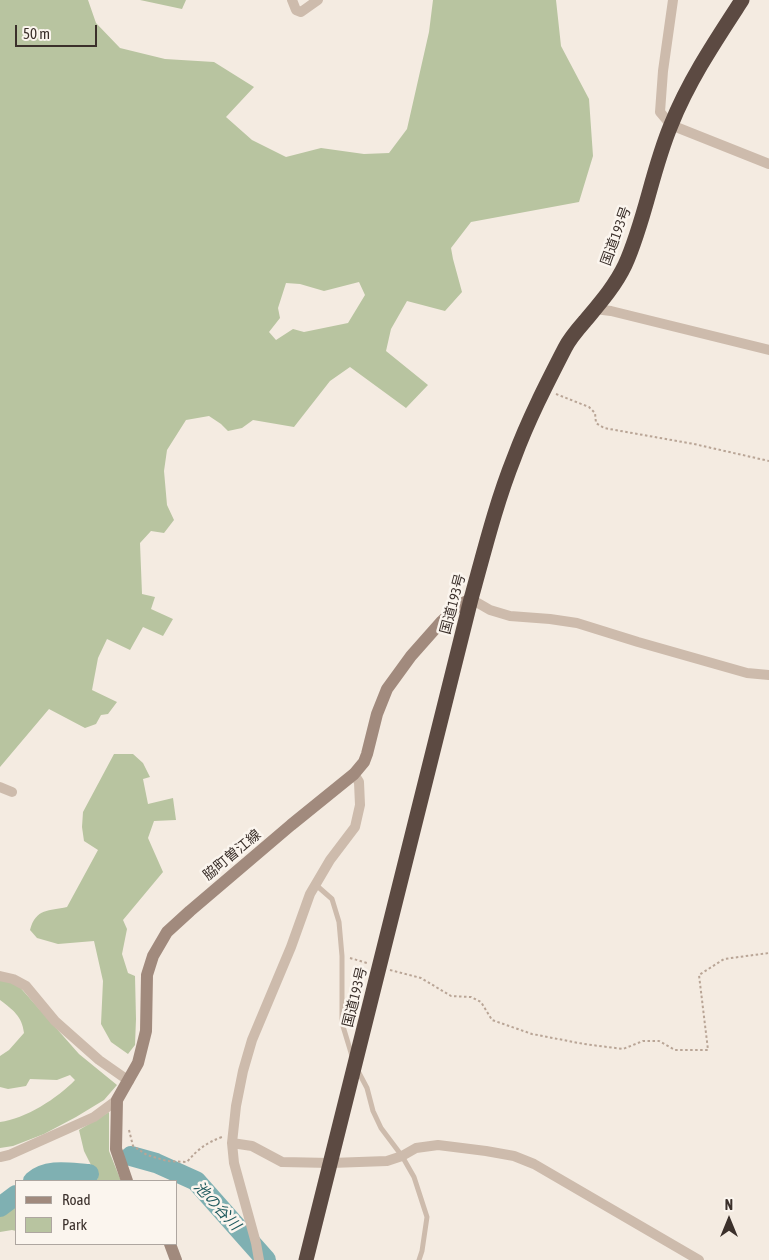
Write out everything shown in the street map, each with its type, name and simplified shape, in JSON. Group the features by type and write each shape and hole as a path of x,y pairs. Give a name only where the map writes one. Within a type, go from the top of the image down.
{"highway":[{"name":"国道193号","path":"306,1260 470,599 496,508 514,457 566,345 616,283 625,264 637,232 662,148 684,96 700,64 742,0"}],"main road":[{"name":"脇町曽江線","path":"127,1180 116,1149 118,1100 138,1063 146,1031 147,975 153,956 167,932 291,824 354,774 364,762 377,714 387,689 411,656 442,621 459,605 470,599"},
{"path":"170,1245 176,1260"}],"street":[{"path":"292,0 296,10 301,12 318,0"},
{"path":"673,0 663,71 660,112 671,125 769,164"},
{"path":"595,309 611,311 769,350"},
{"path":"470,599 490,610 510,616 577,623 747,673 769,675"},
{"path":"259,1260 256,1242 234,1163 233,1138 236,1106 252,1040 291,947 310,894 330,860 355,827 360,805 358,782 354,774"},
{"path":"0,786 12,792"},
{"path":"0,976 14,979 26,986 55,1021 99,1060 129,1081"},
{"path":"0,1157 9,1155 94,1117 118,1100"},
{"path":"233,1138 282,1162 386,1161 402,1156 416,1148 438,1145 486,1150 514,1156 542,1169 699,1260"}],"lane":[{"path":"315,885 332,900 340,922 342,1023 354,1066 367,1088 373,1111 381,1128 402,1156 414,1177 427,1217 419,1260"}],"path":[{"path":"545,389 589,407 595,413 596,423 604,428 694,444 769,461"},
{"path":"342,956 421,978 451,996 471,997 481,1002 492,1020 532,1034 623,1049 643,1041 659,1041 674,1050 708,1050 700,975 724,959 769,953"},
{"path":"129,1130 133,1146 147,1155 167,1161 187,1162 195,1152 208,1142 233,1138"}],"green space":[{"path":"0,0 88,0 96,23 120,48 165,59 214,62 254,87 226,117 252,140 286,157 321,148 364,154 389,153 407,129 429,32 433,0 556,0 561,46 589,99 593,156 579,202 471,222 451,248 462,292 445,311 407,301 391,329 386,351 428,385 406,408 350,367 330,381 294,427 253,420 242,428 228,431 209,416 186,420 167,450 164,471 167,505 174,520 164,533 151,531 140,543 142,594 155,597 151,609 173,619 163,636 143,627 130,650 107,639 98,658 92,690 117,702 108,714 101,715 96,724 85,728 49,709 0,767","holes":["359,282 365,295 348,323 304,332 293,329 276,340 269,332 280,318 278,308 286,283 300,284 324,291"]},
{"path":"140,0 186,0 182,9"},
{"path":"114,754 133,754 143,763 150,777 143,779 148,804 173,798 176,820 154,821 148,838 163,872 123,920 127,929 122,954 128,973 135,976 135,1045 128,1054 111,1042 101,1024 103,981 94,941 58,944 37,938 30,930 40,914 49,910 67,907 98,850 84,841 82,827 83,812"},
{"path":"0,979 18,985 79,1054 117,1085 104,1100 76,1117 44,1134 13,1146 0,1148 0,1122 20,1117 40,1107 60,1094 75,1080 70,1075 57,1080 30,1079 26,1086 8,1089 0,1087 0,1056 9,1050 24,1033 19,1018 13,1010 0,1000"},
{"path":"109,1112 109,1151 121,1180 82,1180 98,1179 84,1151 79,1130"},
{"path":"54,1177 82,1180 44,1180"},
{"path":"15,1201 15,1231 0,1232 0,1212"}],"waterway":[{"name":"池の谷川","path":"131,1156 156,1163 196,1181 266,1260"},
{"name":"池の谷川","path":"34,1180 45,1174 52,1173 89,1174"},
{"name":"池の谷川","path":"0,1207 15,1196"}]}
